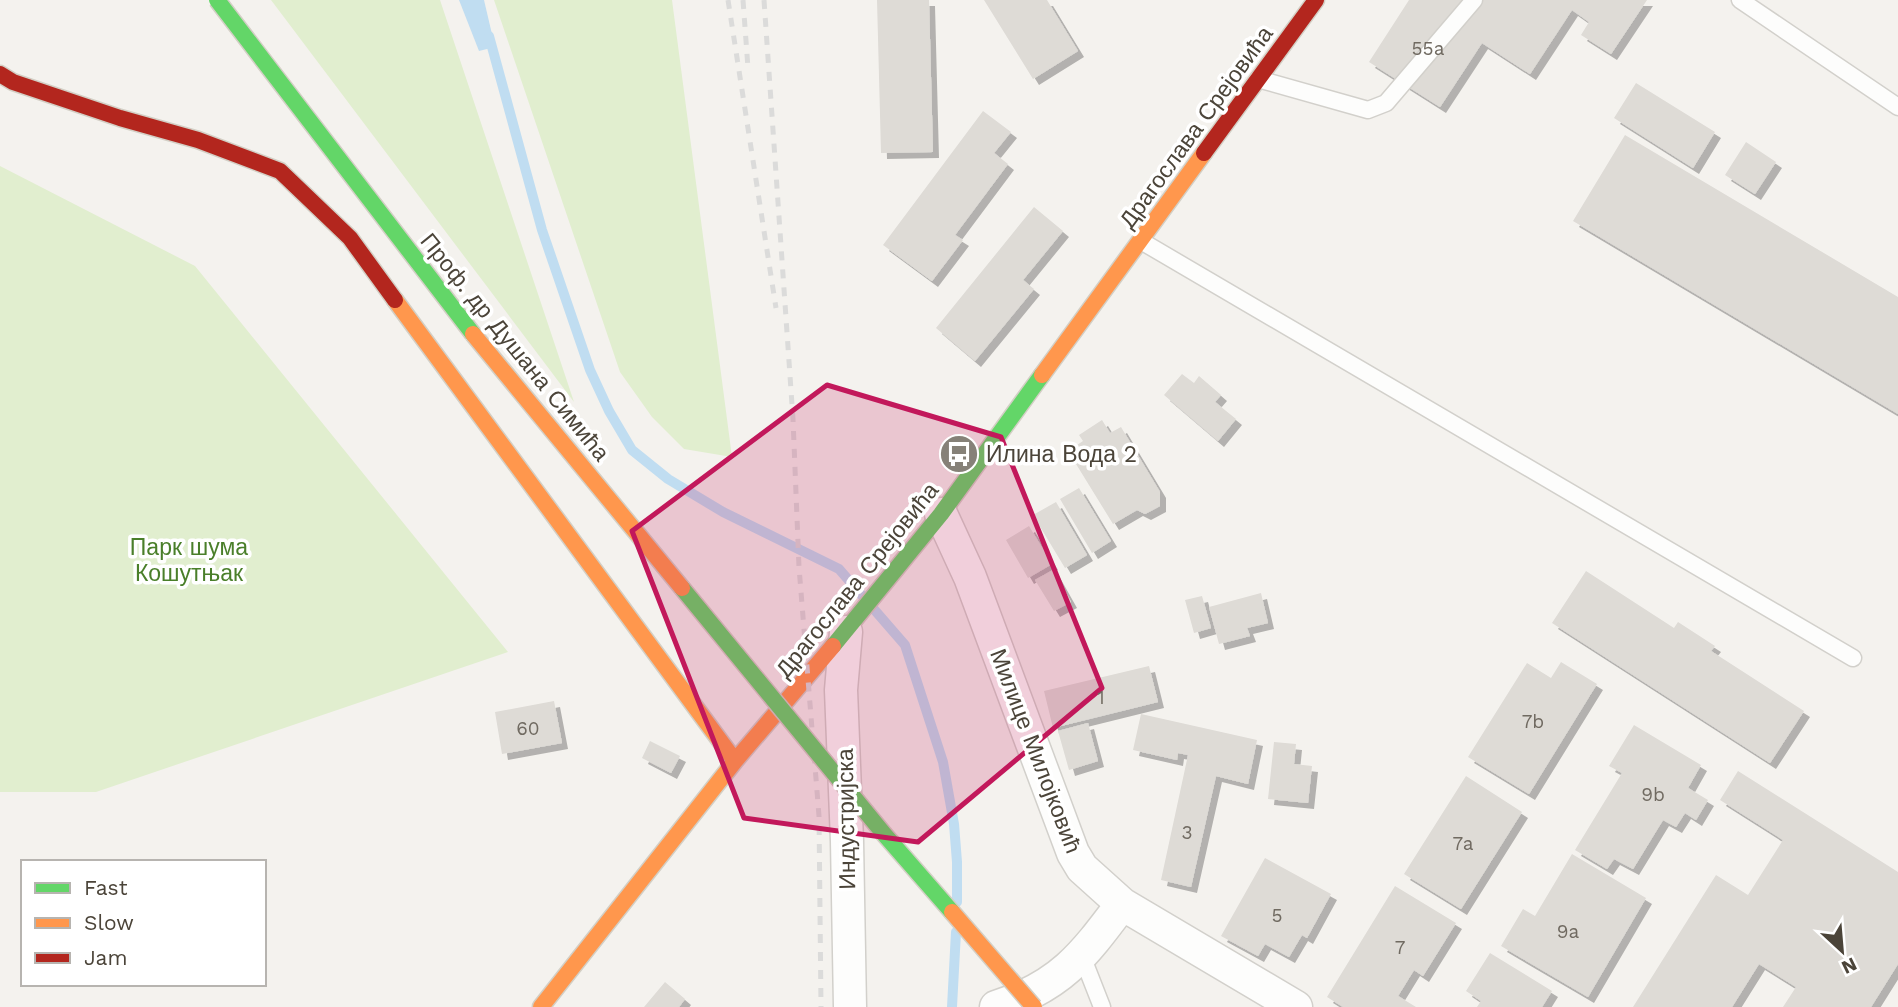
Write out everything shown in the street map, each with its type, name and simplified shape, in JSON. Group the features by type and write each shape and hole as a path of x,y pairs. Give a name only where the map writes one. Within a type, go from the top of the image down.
{"street":[{"name":"Проф. др Душана Симића","path":"217,0 467,327 884,834 1034,1007"},
{"name":"Драгослава Срејовића","path":"541,1007 734,761 941,514 1316,0"},
{"path":"0,74 12,82 120,118 198,140 280,171 350,238 734,761"},
{"name":"Милице Милојковић","path":"941,514 970,577 1073,853 1088,874 1122,904 1296,1007"},
{"name":"Индустријска","path":"850,1007 848,841 841,690 852,623"},
{"path":"996,1007 1036,993 1052,983 1082,956 1122,904"}],"lane":[{"path":"1258,79 1368,110 1386,103 1474,0"},
{"path":"1740,0 1898,107"},
{"path":"1141,241 1853,658"},
{"path":"1082,956 1102,1007"}],"highlighted area":[{"path":"827,385 1001,437 1102,688 918,842 744,818 632,531"}],"green space":[{"path":"271,0 440,0 574,402"},
{"path":"494,0 672,0 732,457 684,449 652,417 620,372"},
{"name":"Парк шума Кошутњак","path":"0,166 195,266 508,652 96,792 0,792"}],"water":[{"path":"459,0 484,0 495,47 479,51"}],"building":[{"path":"877,0 929,0 933,152 881,153"},
{"path":"984,0 1047,0 1078,51 1033,79"},
{"path":"1409,0 1647,0 1611,54 1581,35 1589,22 1572,10 1530,74 1482,43 1440,107 1369,62"},
{"path":"1636,83 1715,132 1693,168 1614,118"},
{"path":"983,111 1011,132 994,153 1008,164 955,235 963,240 932,281 883,245"},
{"path":"1625,135 1898,297 1898,414 1573,221"},
{"path":"1746,142 1776,162 1755,194 1725,175"},
{"path":"1034,207 1063,231 1023,280 1034,289 975,361 936,328"},
{"path":"1182,374 1194,383 1199,376 1221,395 1215,402 1236,419 1218,441 1164,395"},
{"path":"1102,420 1110,433 1121,427 1160,492 1160,506 1145,514 1137,510 1113,524 1068,451 1083,441 1079,435"},
{"path":"1079,488 1111,541 1092,553 1060,499"},
{"path":"1056,502 1087,555 1065,568 1033,515"},
{"path":"1029,526 1052,564 1028,578 1006,540"},
{"path":"1053,570 1071,602 1054,611 1035,580"},
{"path":"1586,571 1674,628 1678,622 1715,646 1711,651 1804,711 1770,763 1552,623"},
{"path":"1261,593 1268,623 1247,628 1250,636 1219,644 1209,607"},
{"path":"1202,596 1211,628 1194,633 1185,600"},
{"path":"1561,662 1597,684 1529,794 1468,757 1527,663 1551,678"},
{"path":"1149,666 1158,702 1053,728 1044,691"},
{"path":"554,701 562,743 502,754 495,712"},
{"path":"1141,714 1257,740 1248,784 1216,776 1191,887 1161,880 1188,755 1178,753 1177,760 1133,750"},
{"path":"1088,723 1098,761 1069,770 1058,731"},
{"path":"1634,725 1701,765 1688,788 1708,800 1696,820 1685,813 1676,827 1663,820 1633,869 1614,859 1607,869 1575,850 1622,773 1609,766"},
{"path":"650,741 680,756 671,773 642,758"},
{"path":"1274,742 1296,744 1294,764 1312,766 1308,803 1268,799"},
{"path":"1738,771 1898,872 1898,964 1871,1007 1783,1007 1796,987 1759,964 1732,1007 1633,1007 1716,875 1748,895 1783,840 1720,800"},
{"path":"1466,776 1522,812 1461,909 1404,874"},
{"path":"1572,854 1646,898 1588,997 1501,946 1523,909 1535,916"},
{"path":"1265,858 1331,894 1307,938 1302,935 1289,957 1265,944 1258,956 1221,936"},
{"path":"1395,886 1456,923 1423,976 1414,970 1398,996 1416,1007 1343,1007 1327,997"},
{"path":"1490,953 1552,991 1542,1007 1477,1007 1481,1001 1466,991"},
{"path":"665,982 685,999 679,1007 644,1007"}],"waterway":[{"path":"489,36 542,230 590,370 609,411 632,450 668,479 723,512 839,569 905,645 943,762 954,824 957,902"},
{"path":"952,1007 956,932"}],"railway":[{"path":"728,0 776,308"},
{"path":"743,0 748,68"},
{"path":"764,0 793,419 799,567 819,816 821,1007"}],"traffic: fast":[{"path":"217,0 473,334"},
{"path":"833,646 941,514 1042,375"},
{"path":"682,588 884,834 952,912"}],"traffic: slow":[{"path":"1042,375 1204,153"},
{"path":"395,300 735,761"},
{"path":"473,334 682,588"},
{"path":"541,1007 735,761 833,646"},
{"path":"952,912 1034,1007"}],"traffic: jam":[{"path":"1204,153 1316,0"},
{"path":"0,74 13,82 120,118 198,140 280,171 350,238 395,300"}],"place":[{"name":"Илина Вода 2","path":"959,454"}]}
